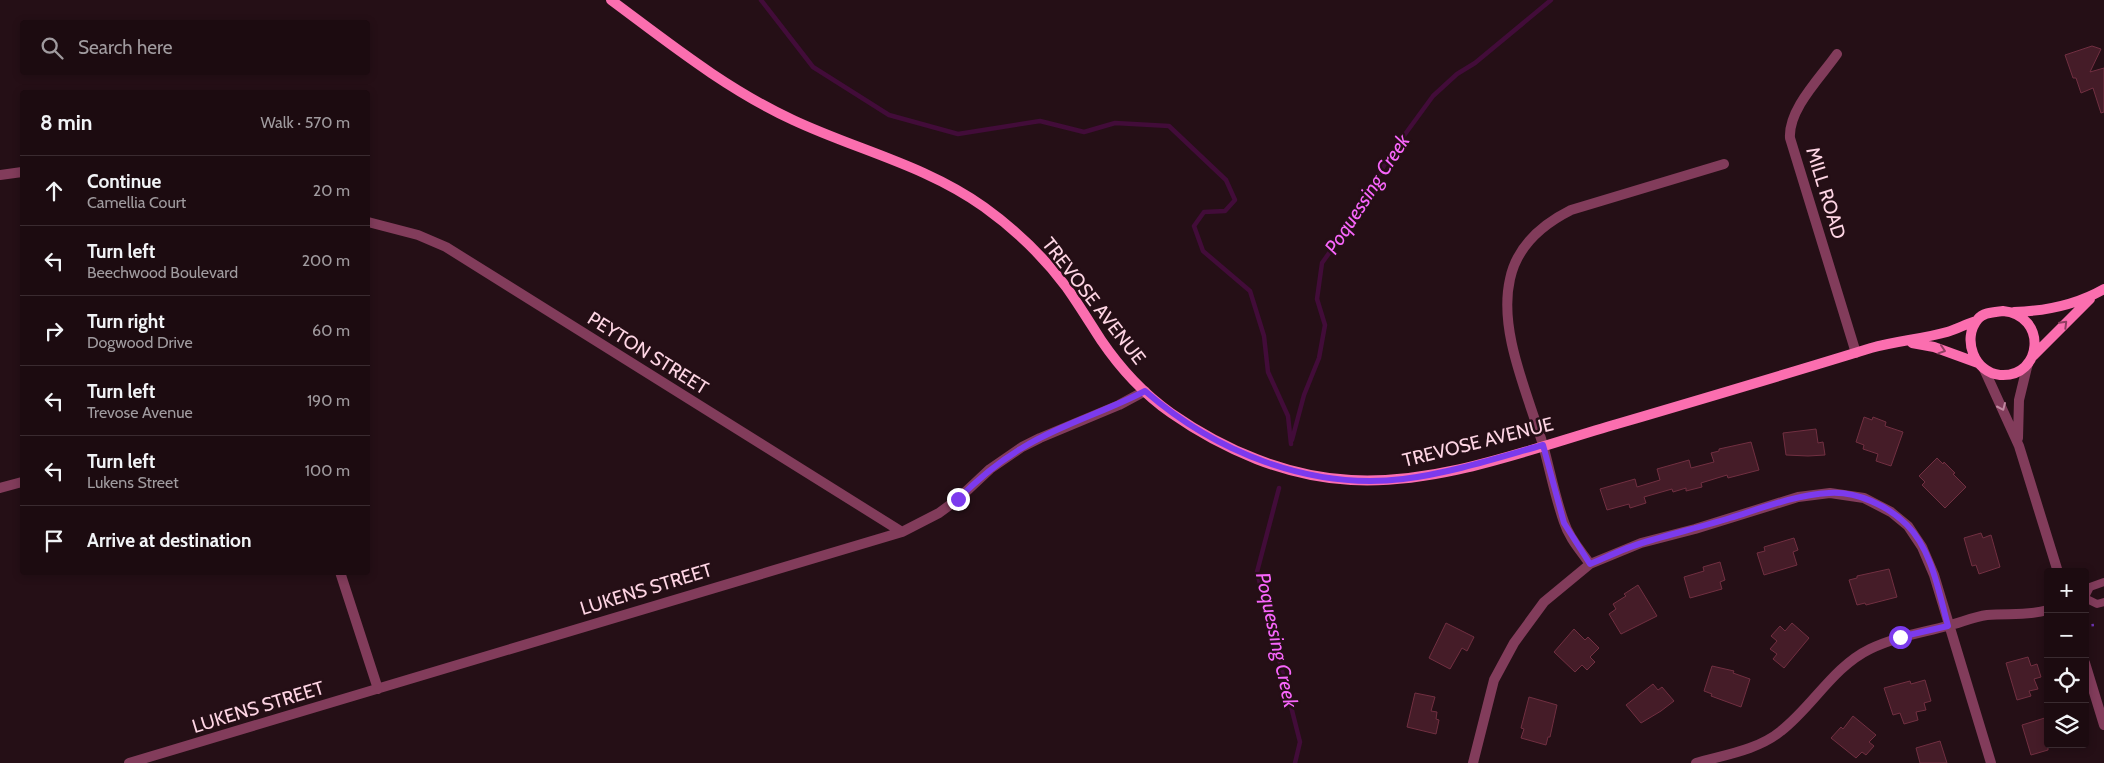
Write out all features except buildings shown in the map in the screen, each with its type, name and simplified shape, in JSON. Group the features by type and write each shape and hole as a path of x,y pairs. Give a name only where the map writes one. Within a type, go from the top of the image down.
{"street":[{"name":"TREVOSE AVENUE","path":"611,0 700,65 759,102 794,121 921,171 980,204 1020,236 1054,272 1115,359 1145,391 1173,414 1216,440 1266,463 1299,472 1352,480 1403,479 1474,465 1872,348 1945,333 1976,322"},
{"name":"MILL ROAD","path":"1837,54 1798,108 1791,124 1790,138 1856,354"},
{"path":"1590,564 1564,523 1543,445 1510,337 1506,318 1506,303 1510,278 1516,260 1527,243 1538,231 1557,217 1571,210 1724,164"},
{"path":"0,175 20,172"},
{"name":"PEYTON STREET","path":"370,223 418,235 462,256 902,532"},
{"path":"2057,568 2019,446 1981,366 1974,356 1971,341 1976,322 1988,313 2031,312 2054,308 2101,291"},
{"path":"1981,366 1991,373 2015,373 2101,291"},
{"path":"2011,312 2024,319 2030,326 2035,340 2019,400 2019,446"},
{"name":"TREVOSE AVENUE","path":"1903,342 1934,347 1981,366"},
{"name":"LUKENS STREET","path":"129,763 902,532 939,513 958,499 990,470 1022,447 1119,405 1145,391"},
{"path":"0,488 20,483"},
{"path":"1473,763 1494,680 1514,643 1544,602 1590,564 1641,543 1798,498 1830,493 1864,498 1891,512 1908,526 1922,547 1934,575 1991,763"},
{"path":"341,575 378,689"},
{"path":"1696,763 1750,748 1780,732 1806,708 1843,666 1869,649 1900,637 1985,615 2027,615 2044,611"},
{"path":"2089,676 2104,725"}],"lane":[{"path":"2089,589 2090,587 2104,582"},
{"path":"2089,600 2097,604 2104,602"}],"path":[{"path":"2089,626 2094,625"}],"waterway":[{"path":"761,0 813,67 889,115 958,134 1040,121 1084,132 1115,123 1169,126 1226,180 1235,200 1225,211 1204,212 1194,226 1203,251 1250,291 1264,336 1268,372 1288,416 1291,444"},
{"name":"Poquessing Creek","path":"1292,440 1304,395 1319,358 1325,325 1317,299 1322,263 1349,225 1392,152 1433,96 1457,74 1475,63 1551,0"},
{"name":"Poquessing Creek","path":"1279,488 1257,572 1300,742 1295,763"}],"route":[{"path":"958,499 975,482 1022,447 1119,405 1145,391 1173,414 1224,445 1266,463 1299,472 1338,479 1378,481 1403,479 1474,465 1543,445 1564,523 1571,537 1590,564 1641,543 1798,498 1830,493 1864,498 1891,512 1908,526 1922,547 1934,575 1948,626 1900,637"}]}
